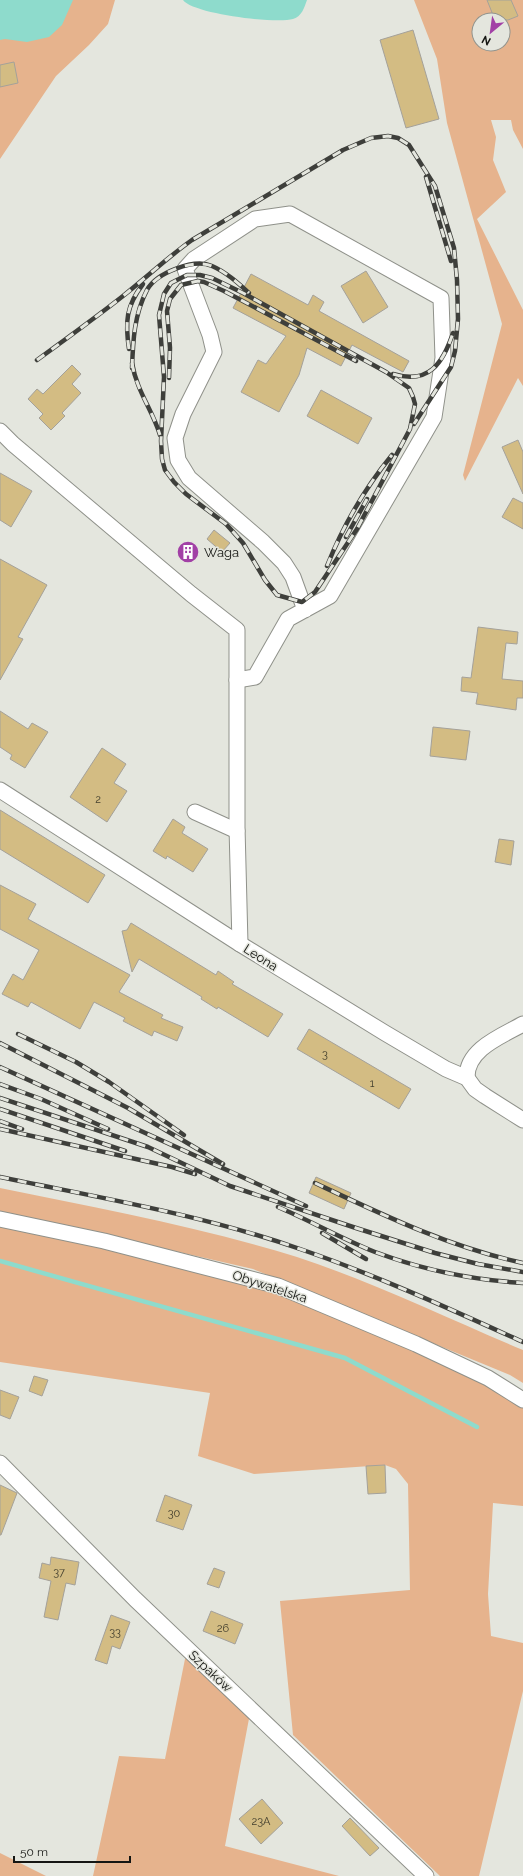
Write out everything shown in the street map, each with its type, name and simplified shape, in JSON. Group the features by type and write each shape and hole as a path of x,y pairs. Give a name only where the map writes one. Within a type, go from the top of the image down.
{"street":[{"path":"237,680 255,677 288,619 305,610 330,596 434,417 443,358 441,298 290,214 255,219 194,259 184,269 210,335 214,352 183,414 175,438 178,460 189,478 263,542 284,563 293,577 305,610"},
{"path":"0,431 13,444 191,594 237,630 237,831 240,944"},
{"name":"Leona","path":"0,790 240,944 385,1034 446,1070 467,1078 475,1089 523,1120"},
{"path":"195,812 237,831"},
{"path":"467,1078 468,1065 473,1056 483,1047 523,1024"},
{"name":"Obywatelska","path":"0,1219 126,1246 278,1286 416,1344 488,1378 523,1400"},
{"name":"Szpaków","path":"0,1463 135,1599 426,1876"}],"shaded area":[{"path":"0,0 115,0 108,24 89,45 56,76 0,159"},
{"path":"414,0 523,0 523,149 513,130 511,120 491,120 496,137 493,160 506,192 477,219 523,310 523,386 518,378 465,481 463,475 502,324 447,123 437,59"},
{"path":"0,1188 187,1227 260,1246 325,1267 382,1289 523,1350 523,1383 510,1375 253,1269 0,1211"},
{"path":"0,1219 278,1286 523,1400 523,1506 493,1503 488,1594 491,1636 523,1643 523,1691 479,1876 440,1876 293,1735 280,1601 410,1590 408,1484 396,1469 385,1465 254,1474 198,1456 210,1393 0,1362"},
{"path":"187,1649 251,1708 225,1846 339,1876 93,1876 119,1756 165,1759"},
{"path":"0,1853 46,1876 0,1876"}],"water":[{"path":"0,0 73,0 62,25 49,37 27,42 5,39 0,40"},
{"path":"183,0 307,0 299,16 296,18 270,20 235,17 202,10"}],"building":[{"path":"487,0 511,0 518,16 511,19 511,12 492,12"},
{"path":"413,30 439,119 406,128 380,40"},
{"path":"14,62 18,83 0,87 0,65"},
{"path":"366,271 388,307 363,323 341,286"},
{"path":"251,274 308,305 313,295 324,302 319,311 409,361 403,372 352,345 341,366 307,348 299,375 279,412 241,392 258,360 266,364 286,336 233,308"},
{"path":"72,365 81,374 72,384 81,393 62,413 65,416 51,430 39,418 43,414 28,399 37,389 43,394"},
{"path":"321,390 372,418 358,444 307,416"},
{"path":"518,440 523,452 523,494 502,447"},
{"path":"0,473 32,491 11,527 0,520"},
{"path":"513,498 523,503 523,529 502,517"},
{"path":"214,530 230,543 222,552 207,539"},
{"path":"0,559 47,585 18,637 23,639 0,680"},
{"path":"478,627 518,632 517,644 506,643 502,679 523,681 523,698 517,698 516,710 476,704 478,693 461,691 462,677 471,678"},
{"path":"0,711 28,729 32,723 48,732 25,768 10,759 12,755 0,747"},
{"path":"433,727 470,731 466,760 430,756"},
{"path":"102,748 126,764 114,783 127,791 107,822 70,797"},
{"path":"0,810 105,875 88,903 0,849"},
{"path":"173,819 185,827 182,833 208,849 193,872 167,856 166,859 153,851"},
{"path":"499,839 514,841 511,865 495,862"},
{"path":"0,885 36,904 28,919 130,975 119,992 163,1015 161,1018 183,1027 177,1041 154,1031 152,1036 123,1021 125,1018 94,1002 80,1029 31,1002 28,1007 2,994 13,974 23,980 39,950 0,929"},
{"path":"131,923 216,975 218,971 234,982 232,984 283,1014 268,1037 218,1007 217,1009 201,999 202,997 139,959 132,972 122,931 127,930"},
{"path":"309,1029 411,1089 399,1109 297,1049"},
{"path":"316,1177 351,1193 344,1209 309,1193"},
{"path":"34,1376 48,1380 42,1396 29,1391"},
{"path":"0,1390 19,1397 10,1419 0,1415"},
{"path":"385,1465 386,1493 368,1494 366,1466"},
{"path":"0,1485 17,1493 1,1535 0,1535"},
{"path":"165,1495 192,1505 183,1530 156,1521"},
{"path":"51,1557 79,1562 75,1585 66,1583 58,1620 44,1617 51,1581 39,1578 42,1563 50,1565"},
{"path":"214,1568 225,1572 219,1588 207,1584"},
{"path":"211,1611 243,1624 235,1644 203,1631"},
{"path":"111,1615 130,1622 120,1649 112,1646 107,1664 95,1660"},
{"path":"262,1799 283,1823 261,1844 239,1819"},
{"path":"350,1818 379,1848 370,1856 342,1826"}],"waterway":[{"path":"0,1261 345,1358 477,1427"}],"railway":[{"path":"37,360 132,289 174,253 192,240 343,150 371,138 388,136 398,138 409,145 435,186 454,248 457,280 458,319 455,351 451,367 414,424"},
{"path":"426,177 451,261"},
{"path":"132,368 134,338 139,309 147,290 158,278 176,269 196,264 204,264 222,271 249,293"},
{"path":"187,275 200,275 212,278 243,293 386,372 409,388 413,397 415,404 410,429 357,529 315,592 302,602 277,595 265,580 243,543 226,524 186,494 165,470 162,459 161,441 164,377 159,315 164,294 171,283 187,275"},
{"path":"169,378 170,348 167,311 170,299 181,285 198,281 204,282 224,291 356,361"},
{"path":"129,349 127,331 128,315 133,300 143,284"},
{"path":"393,374 406,377 416,376 425,374 433,369 444,354 453,333"},
{"path":"132,363 137,383 160,435"},
{"path":"327,566 340,536 355,508 392,455"},
{"path":"346,537 367,499"},
{"path":"18,1034 76,1062 109,1082 184,1135"},
{"path":"0,1043 128,1108 223,1164"},
{"path":"0,1067 306,1206"},
{"path":"0,1084 41,1099 108,1129"},
{"path":"0,1098 148,1147 230,1186 356,1228 435,1253 478,1264 523,1272"},
{"path":"0,1109 125,1151"},
{"path":"0,1121 22,1129"},
{"path":"0,1129 172,1167 195,1174"},
{"path":"0,1177 152,1208 226,1226 263,1237 328,1259 385,1281 523,1342"},
{"path":"315,1183 417,1229 469,1248 523,1263"},
{"path":"278,1207 363,1247 411,1264 466,1277 523,1283"},
{"path":"322,1233 366,1259"}],"place":[{"name":"Waga","path":"188,552"}]}
